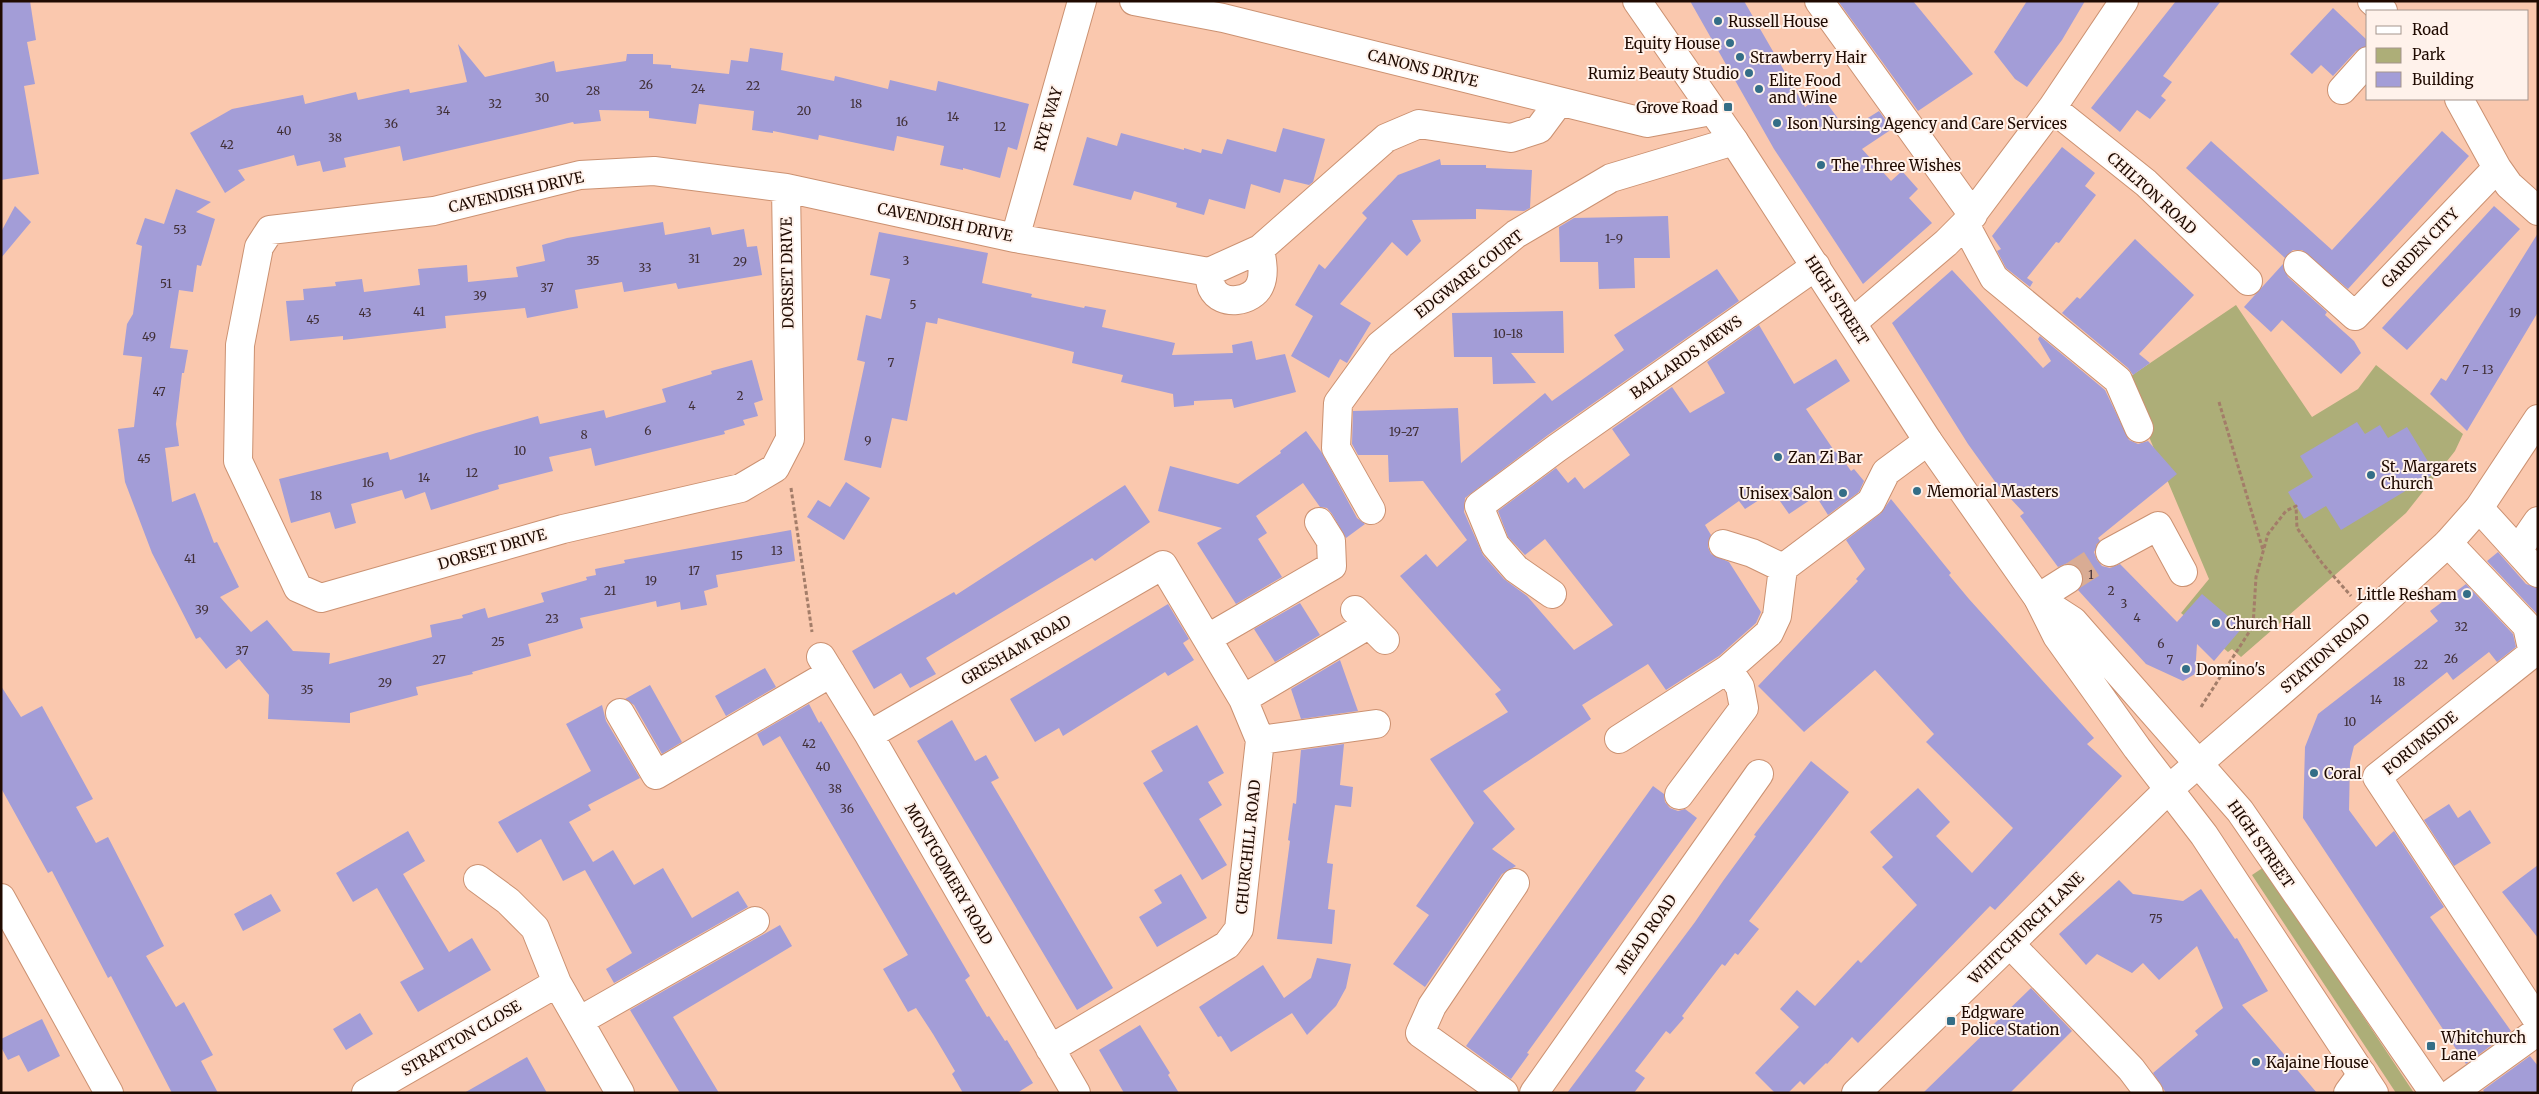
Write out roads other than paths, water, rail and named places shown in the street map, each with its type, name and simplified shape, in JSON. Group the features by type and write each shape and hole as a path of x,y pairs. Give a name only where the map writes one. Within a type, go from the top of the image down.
{"street":[{"name":"RYE WAY","path":"1015,238 1082,1"},
{"name":"CANONS DRIVE","path":"1134,1 1226,10 1559,102 1647,123 1711,111"},
{"path":"1819,1 1969,219 1994,278 2118,380 2139,428"},
{"path":"1852,323 1946,243 1969,219 2052,108 2124,1"},
{"path":"2372,1 2382,10"},
{"name":"HIGH STREET","path":"1640,2 1711,111 1734,141 1928,441 2038,598 2057,636 2204,835 2361,1087"},
{"path":"2342,90 2366,63"},
{"path":"2460,100 2497,168 2509,185 2538,211"},
{"path":"1260,250 1262,277 1260,286 1252,295 1240,300 1229,300 1219,296 1212,288 1209,272 1260,250 1386,138 1419,124 1510,138 1539,129 1559,102"},
{"name":"CHILTON ROAD","path":"2052,108 2146,184 2248,281"},
{"name":"EDGWARE COURT","path":"1371,510 1336,448 1338,403 1380,345 1516,234 1611,178 1734,141"},
{"name":"GARDEN CITY","path":"2298,265 2355,316 2497,168"},
{"name":"CAVENDISH DRIVE","path":"270,230 434,211 580,175 654,171 786,188 1015,238 1209,272"},
{"name":"DORSET DRIVE","path":"270,230 259,247 240,345 238,461 298,588 321,598 562,529 741,488 775,468 790,439 786,188"},
{"name":"BALLARDS MEWS","path":"1552,594 1516,569 1496,545 1479,506 1557,448 1816,266"},
{"name":"STATION ROAD","path":"2198,763 2368,616 2448,542 2479,508 2538,419"},
{"path":"1619,739 1728,669 1769,633 1777,616 1783,568 1871,502 1886,472 1928,441"},
{"path":"2479,508 2538,573"},
{"path":"2518,550 2538,521"},
{"path":"1208,638 1332,566 1331,541 1319,522"},
{"path":"2110,552 2158,526 2183,572"},
{"name":"FORUMSIDE","path":"2448,542 2527,626 2533,653 2378,777 2538,1021"},
{"path":"1723,544 1752,553 1783,568"},
{"name":"CHURCHILL ROAD","path":"1050,1049 1227,945 1239,929 1260,740 1243,699 1163,565"},
{"name":"GRESHAM ROAD","path":"869,735 1163,565"},
{"path":"2038,598 2068,579"},
{"name":"HIGH STREET","path":"2038,598 2073,621 2240,811 2434,1093"},
{"path":"1243,699 1370,625"},
{"name":"MONTGOMERY ROAD","path":"620,713 656,775 826,665 869,735 1076,1093"},
{"path":"1679,795 1744,708 1740,687 1728,669"},
{"path":"1260,740 1376,724"},
{"name":"WHITCHURCH LANE","path":"1856,1093 2198,763"},
{"name":"MEAD ROAD","path":"1534,1093 1759,774"},
{"path":"478,879 508,901 535,928 557,983 620,1093"},
{"path":"1504,1093 1420,1033 1432,1006 1515,883"},
{"path":"1,898 109,1093"},
{"path":"579,1021 755,921"},
{"path":"2010,944 2131,1069 2149,1093"},
{"name":"STRATTON CLOSE","path":"366,1093 557,983"},
{"path":"2452,1093 2538,1031"}],"tunnel":[{"path":"2068,579 2110,552"}],"place":[{"name":"Russell House","path":"1718,21"},
{"name":"Equity House","path":"1730,43"},
{"name":"Strawberry Hair","path":"1740,57"},
{"name":"Rumiz Beauty Studio","path":"1749,73"},
{"name":"Elite Food and Wine","path":"1759,89"},
{"name":"Grove Road","path":"1728,107"},
{"name":"Ison Nursing Agency and Care Services","path":"1777,123"},
{"name":"The Three Wishes","path":"1821,165"},
{"name":"Zan Zi Bar","path":"1778,457"},
{"name":"St. Margarets Church","path":"2371,475"},
{"name":"Memorial Masters","path":"1917,491"},
{"name":"Unisex Salon","path":"1843,493"},
{"name":"Little Resham","path":"2467,594"},
{"name":"Church Hall","path":"2216,623"},
{"name":"Domino's","path":"2186,669"},
{"name":"Coral","path":"2314,773"},
{"name":"Edgware Police Station","path":"1951,1021"},
{"name":"Whitchurch Lane","path":"2431,1046"},
{"name":"Kajaine House","path":"2256,1062"}]}
